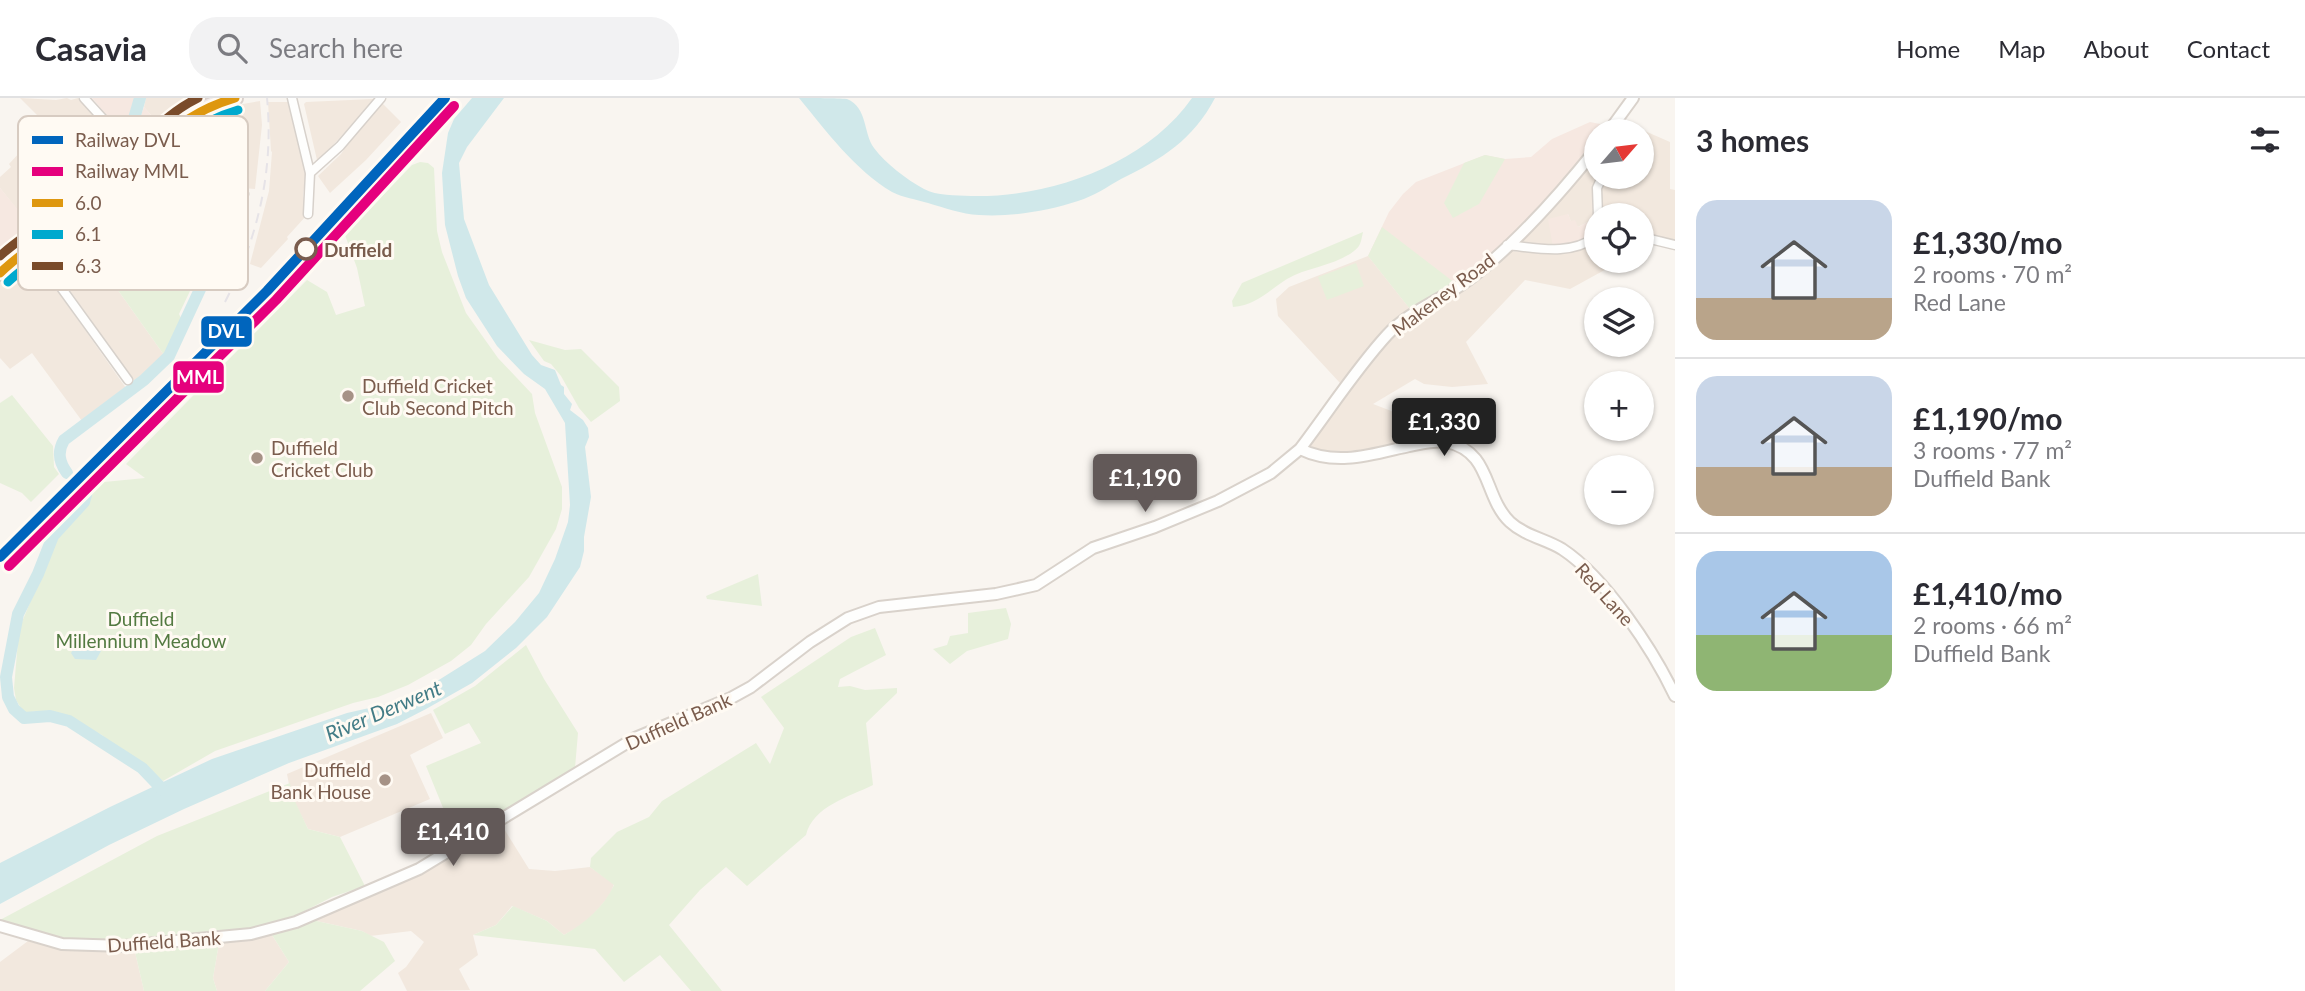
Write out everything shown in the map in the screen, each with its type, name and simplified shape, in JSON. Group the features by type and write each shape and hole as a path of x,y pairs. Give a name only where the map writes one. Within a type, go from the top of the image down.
{"highway":[{"path":"196,104 211,104 235,98"},
{"path":"0,273 18,257"}],"street":[{"path":"84,98 100,116"},
{"path":"292,98 310,173 308,214"},
{"path":"310,173 340,146 381,98"},
{"path":"1618,119 1633,98"},
{"name":"Makeney Road","path":"1300,449 1387,334 1426,304 1467,281 1550,204 1584,163"},
{"path":"1654,239 1675,245"},
{"path":"1507,245 1553,250 1584,244"},
{"path":"63,290 128,380"},
{"name":"Red Lane","path":"1300,449 1349,460 1421,443 1446,442 1464,451 1480,462 1496,501 1510,522 1523,531 1561,548 1597,581 1637,630 1664,672 1675,696"},
{"name":"Duffield Bank","path":"0,926 62,944 124,946 251,934 296,922 426,865 635,738 751,687 810,642 848,618 879,607 996,594 1035,585 1093,548 1155,527 1218,501 1271,473 1300,449"}],"shaded area":[{"path":"20,98 78,98 95,116 38,116"},
{"path":"92,98 137,98 131,116 108,116"},
{"path":"146,98 189,98 177,116 152,116 144,107"},
{"path":"373,99 325,154 317,160 304,104"},
{"path":"260,101 262,125 255,189 248,188 248,116 207,116 237,105"},
{"path":"268,102 289,102 306,172 303,195 306,216 261,268 250,264 269,191 272,152"},
{"path":"382,103 401,122 366,160 330,193 318,176 341,154"},
{"path":"144,107 152,116 141,116"},
{"path":"1584,125 1584,156 1533,216 1466,276 1410,309 1368,256 1389,212 1403,194 1416,182 1485,155 1505,159 1531,157 1552,139"},
{"path":"1654,135 1670,142 1670,189 1675,190 1675,243 1654,238 1654,203 1601,203 1601,189 1654,189"},
{"path":"18,154 18,210 0,188 0,177 11,167 9,164"},
{"path":"1584,170 1584,189 1593,189 1593,203 1584,203 1584,224 1578,227 1571,222 1568,214 1553,247 1516,242 1550,212"},
{"path":"0,188 18,210 18,252 0,265"},
{"path":"1568,214 1578,227 1584,224 1584,241 1553,247 1548,219"},
{"path":"1584,246 1584,273 1599,273 1570,289 1525,280 1466,342 1488,384 1452,387 1424,384 1415,379 1373,404 1394,412 1410,412 1422,417 1429,425 1432,437 1348,454 1322,451 1310,446 1368,365 1410,320 1441,300 1463,290 1487,273 1509,251 1566,253"},
{"path":"1368,256 1410,309 1393,321 1340,383 1278,316 1276,299 1289,287"},
{"path":"18,264 18,290 57,290 126,388 82,421 32,353 10,369 0,358 0,281"},
{"path":"70,290 118,290 164,355 146,376 135,382"},
{"path":"431,713 443,738 410,755 430,799 340,837 308,829 291,795 287,774"},
{"path":"501,824 529,869 555,871 590,867 614,884 610,895 587,922 564,935 547,921 512,906 496,925 473,935 478,955 459,969 470,990 407,991 398,973 406,967 424,942 411,931 370,936 362,931 312,920"},
{"path":"272,935 289,962 265,991 217,991 213,978 219,943"},
{"path":"28,941 64,949 135,952 144,991 0,991 0,962"}],"green space":[{"path":"1485,155 1505,159 1479,204 1453,218 1444,203 1464,163"},
{"name":"Duffield Millennium Meadow","path":"428,163 434,168 437,231 442,252 466,313 498,358 532,394 535,413 562,487 562,509 556,529 529,577 486,624 471,645 451,661 408,685 215,751 163,781 111,745 102,735 56,715 39,711 24,713 16,700 14,688 19,629 56,540 89,503 94,483 145,478 126,464 307,280 327,292 336,315 365,306 357,268 345,235 412,165"},
{"path":"1382,227 1455,283 1410,309 1368,256"},
{"path":"1363,232 1358,247 1346,256 1295,275 1255,300 1233,307 1232,301 1242,283"},
{"path":"1356,263 1364,286 1327,300 1318,277"},
{"path":"118,290 190,290 179,314 182,320 164,355"},
{"path":"529,340 565,350 581,349 619,387 620,401 591,422 579,408 561,376 551,364 544,361"},
{"path":"12,395 53,446 54,467 59,474 31,502 22,493 0,483 0,403"},
{"path":"758,574 762,606 707,599 706,596"},
{"path":"1006,608 1011,624 1008,639 967,651 950,664 933,649 947,645 950,636 968,633 968,613"},
{"path":"875,628 886,655 840,679 838,687 850,686 865,690 897,688 897,693 866,723 873,785 824,810 810,825 806,835 747,886 726,867 700,890 669,925 722,991 691,991 660,955 624,982 595,949 473,935 496,925 513,906 547,921 564,935 579,925 593,914 614,885 590,867 591,858 617,832 649,817 662,801 756,743 770,764 784,728 761,697 851,637"},
{"path":"526,645 578,733 575,768 468,835 459,815 448,820 426,766 481,743 469,723 445,734 433,710 475,686"},
{"path":"290,783 292,795 308,829 340,837 365,886 332,897 291,918 241,930 174,937 125,941 65,938 0,920 157,836"},
{"path":"312,920 362,931 384,942 395,961 360,991 265,991 289,962 272,935"},
{"path":"219,943 213,978 217,991 144,991 135,952"}],"water":[{"name":"River Derwent","path":"472,98 504,98 467,147 459,163 464,219 489,285 532,355 541,365 555,370 564,387 564,394 572,404 570,410 583,420 588,428 589,437 585,447 591,497 580,567 547,617 516,648 472,683 397,724 289,763 184,809 109,845 0,904 0,863 212,759 347,713 387,704 426,688 485,651 515,622 539,593 568,522 570,505 565,423 545,389 524,374 497,346 466,298 458,276 445,225 442,173 448,133 454,119"},
{"path":"799,98 847,99 859,108 874,148 897,171 929,191 971,196 1032,191 1093,173 1149,142 1172,122 1192,98 1215,98 1197,126 1175,147 1095,194 1042,210 991,215 959,212 892,192 853,161"},
{"path":"94,636 101,641 101,651 96,660 75,659 71,653 77,643"}],"waterway":[{"path":"135,116 140,98"},
{"path":"67,473 60,457 64,440 144,380 169,356 200,290"},
{"path":"82,488 86,495 84,502 53,536 18,614 6,677 8,697 14,709 24,718 50,716 69,721 142,768 165,792"}],"railway":[{"path":"248,247 255,228 265,177 269,125 267,98"},
{"path":"225,302 231,290"}],"rail line":[{"name":"DVL","path":"0,557 267,291 445,98"},
{"name":"MML","path":"9,566 276,300 454,106"}],"transit line":[{"name":"6.3","path":"170,116 198,98"},
{"name":"6.0","path":"194,116 235,98"},
{"name":"6.1","path":"222,116 238,110"},
{"name":"6.3","path":"0,256 18,241"},
{"name":"6.0","path":"0,273 18,258"},
{"name":"6.1","path":"8,282 18,274"}],"place":[{"name":"Duffield","path":"306,249"},
{"name":"Duffield Cricket Club Second Pitch","path":"348,396"},
{"name":"Duffield Cricket Club","path":"257,458"},
{"name":"Duffield Bank House","path":"385,780"}]}
